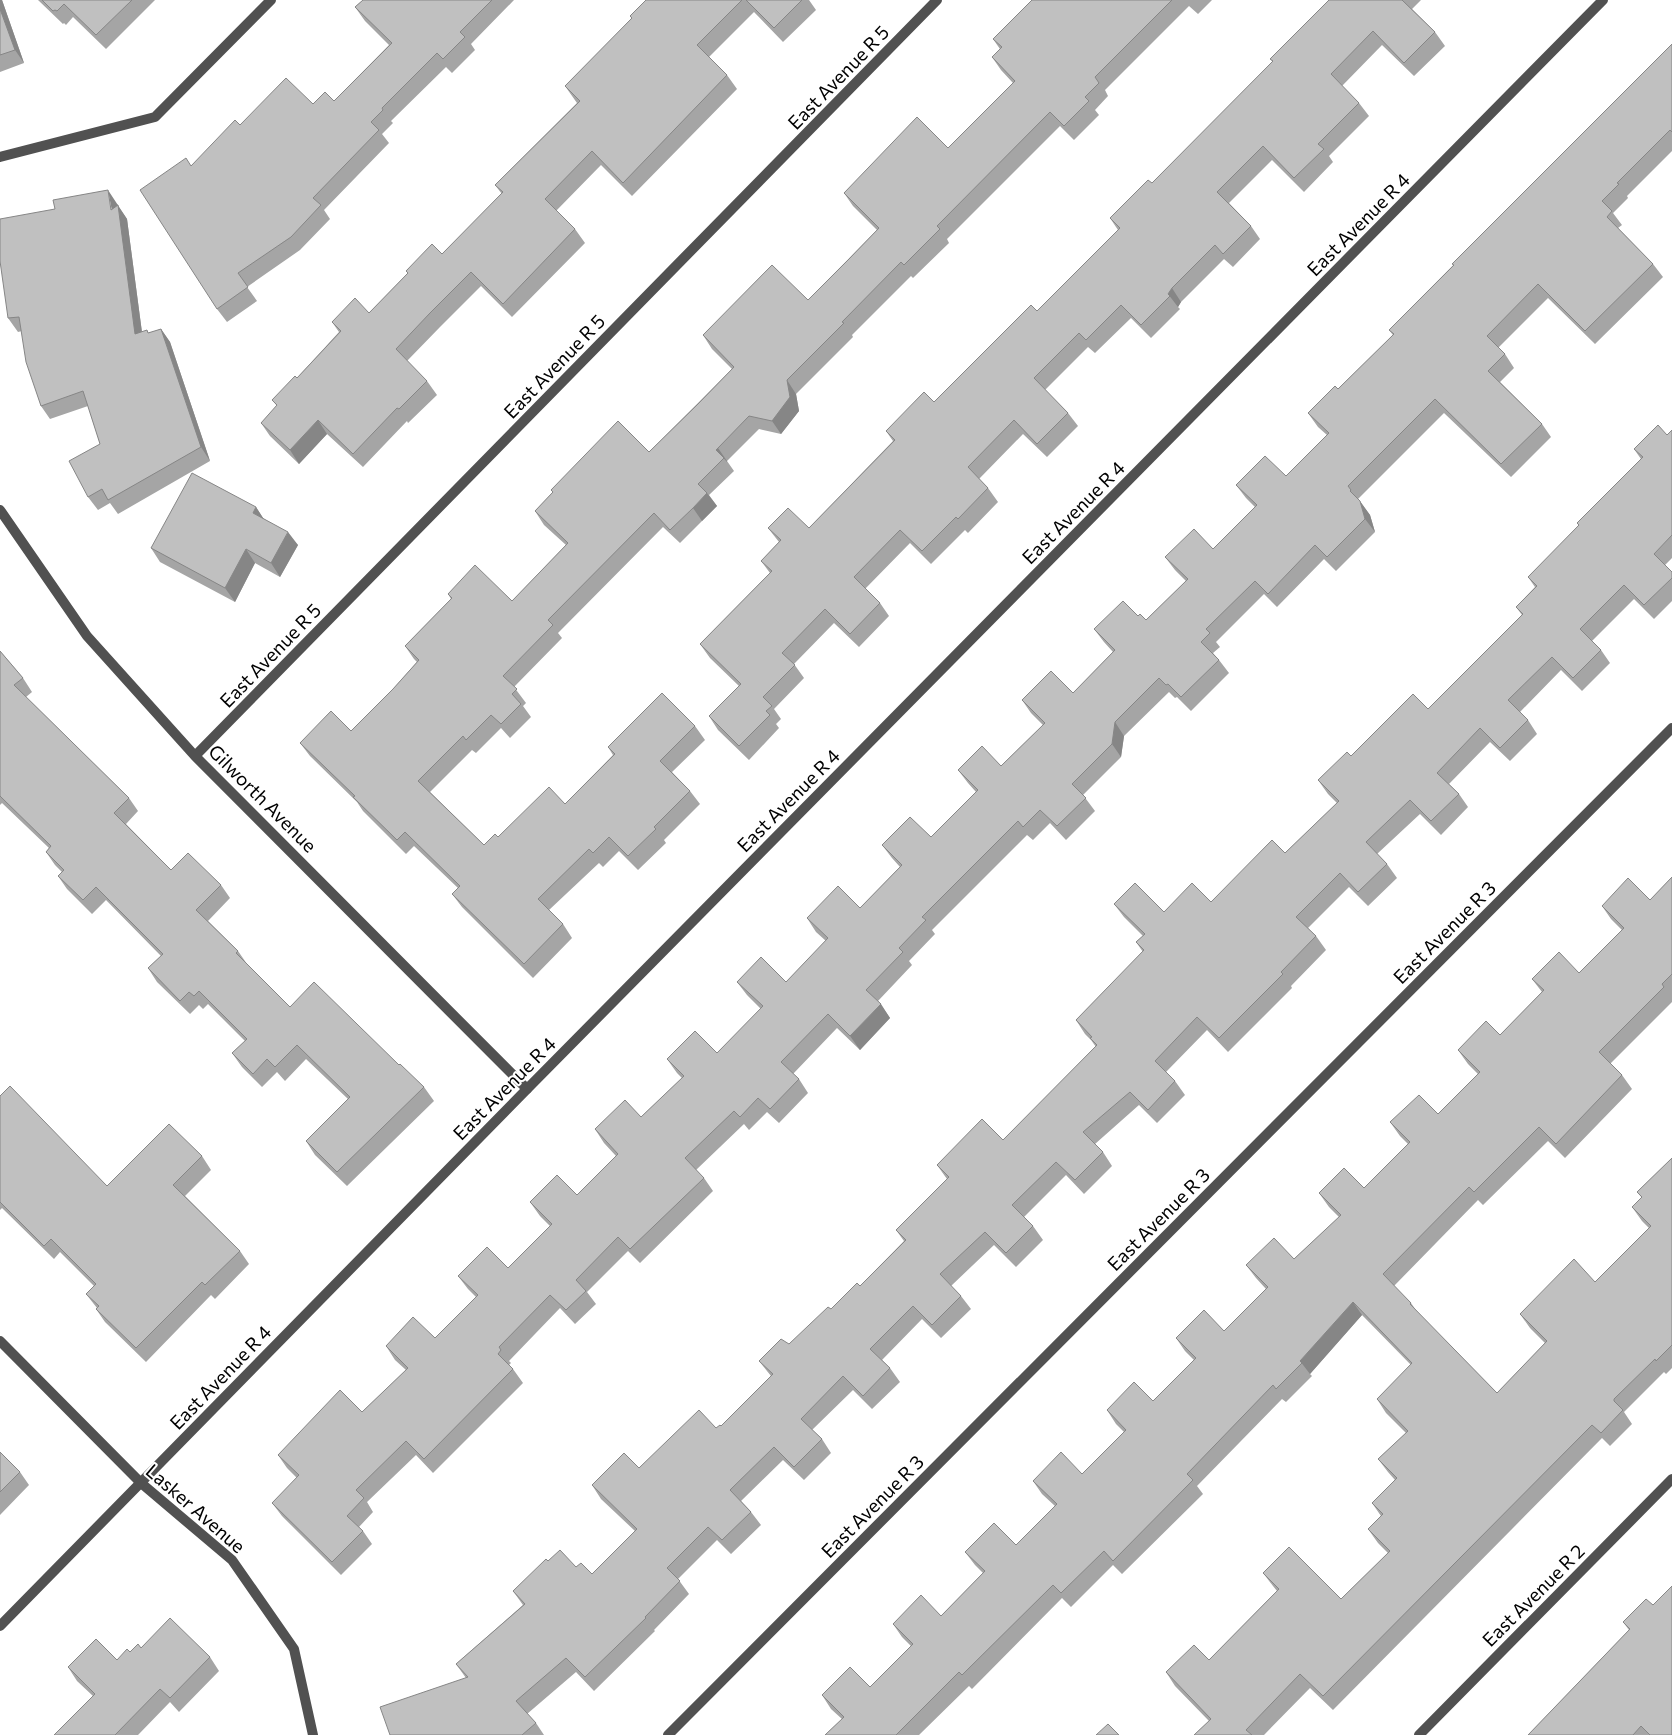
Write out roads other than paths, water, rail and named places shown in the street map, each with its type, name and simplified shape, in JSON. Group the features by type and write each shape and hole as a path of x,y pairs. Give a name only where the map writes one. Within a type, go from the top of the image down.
{"street":[{"path":"0,157 155,117 271,0"},
{"name":"East Avenue R 5","path":"196,756 937,0"},
{"name":"East Avenue R 4","path":"0,1626 527,1089 1603,0"},
{"name":"Gilworth Avenue","path":"0,510 87,636 196,756 527,1089"},
{"name":"East Avenue R 3","path":"668,1735 1672,728"},
{"name":"Lasker Avenue","path":"0,1341 141,1483 232,1560 294,1649 314,1735"},
{"name":"East Avenue R 2","path":"1420,1735 1672,1480"}]}
